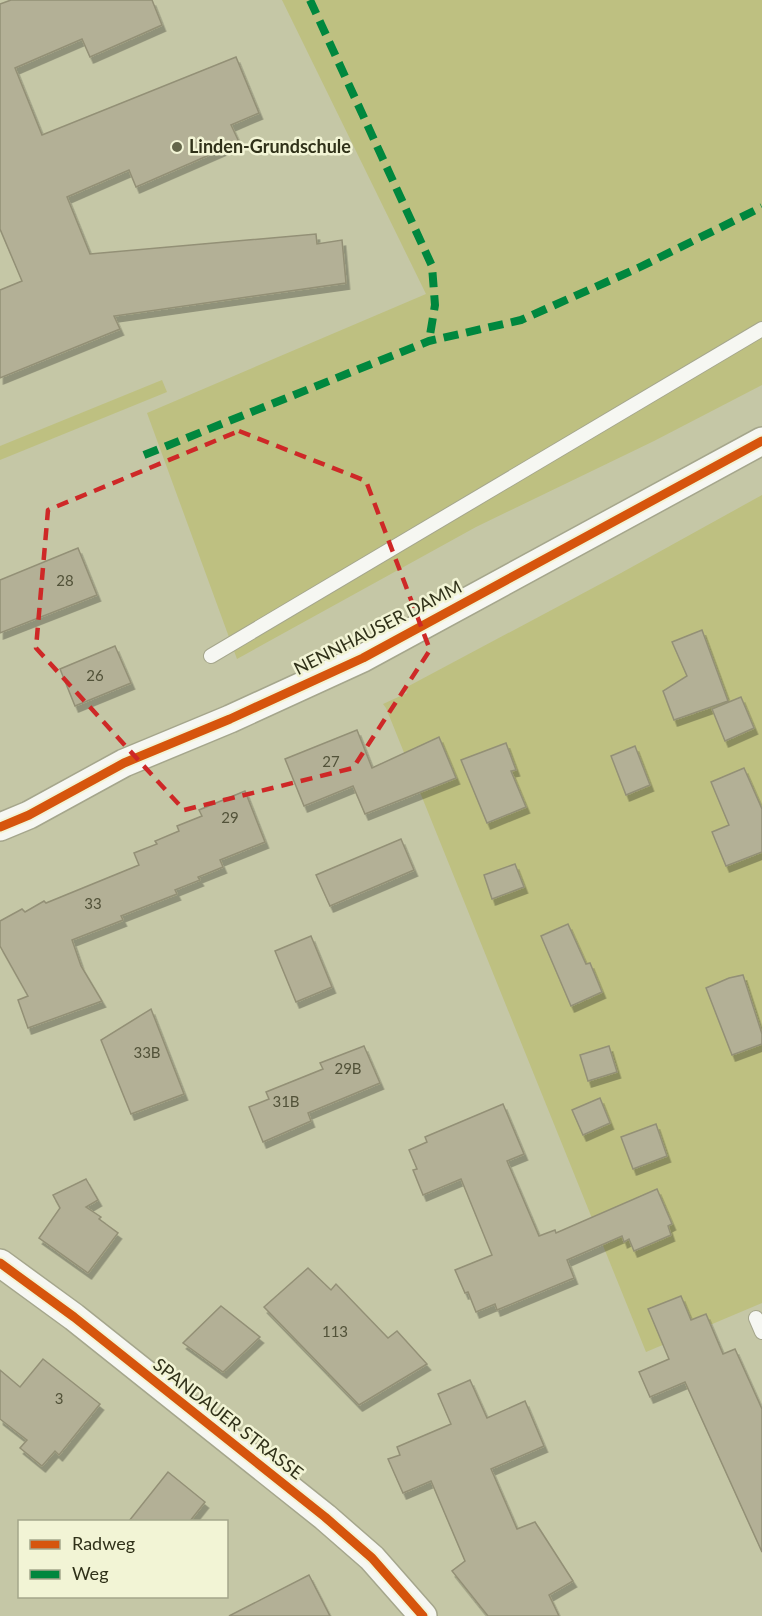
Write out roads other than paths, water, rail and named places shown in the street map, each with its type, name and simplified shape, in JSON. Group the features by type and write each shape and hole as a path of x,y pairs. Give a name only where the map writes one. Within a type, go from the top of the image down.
{"street":[{"name":"NENNHAUSER DAMM","path":"0,827 29,815 124,763 230,719 363,658 762,441"},
{"name":"SPANDAUER STRASSE","path":"0,1263 74,1317 326,1517 372,1558 423,1616"}],"lane":[{"path":"211,656 762,329"},
{"path":"756,1318 762,1332"}],"place":[{"name":"Linden-Grundschule","path":"177,147"}]}
